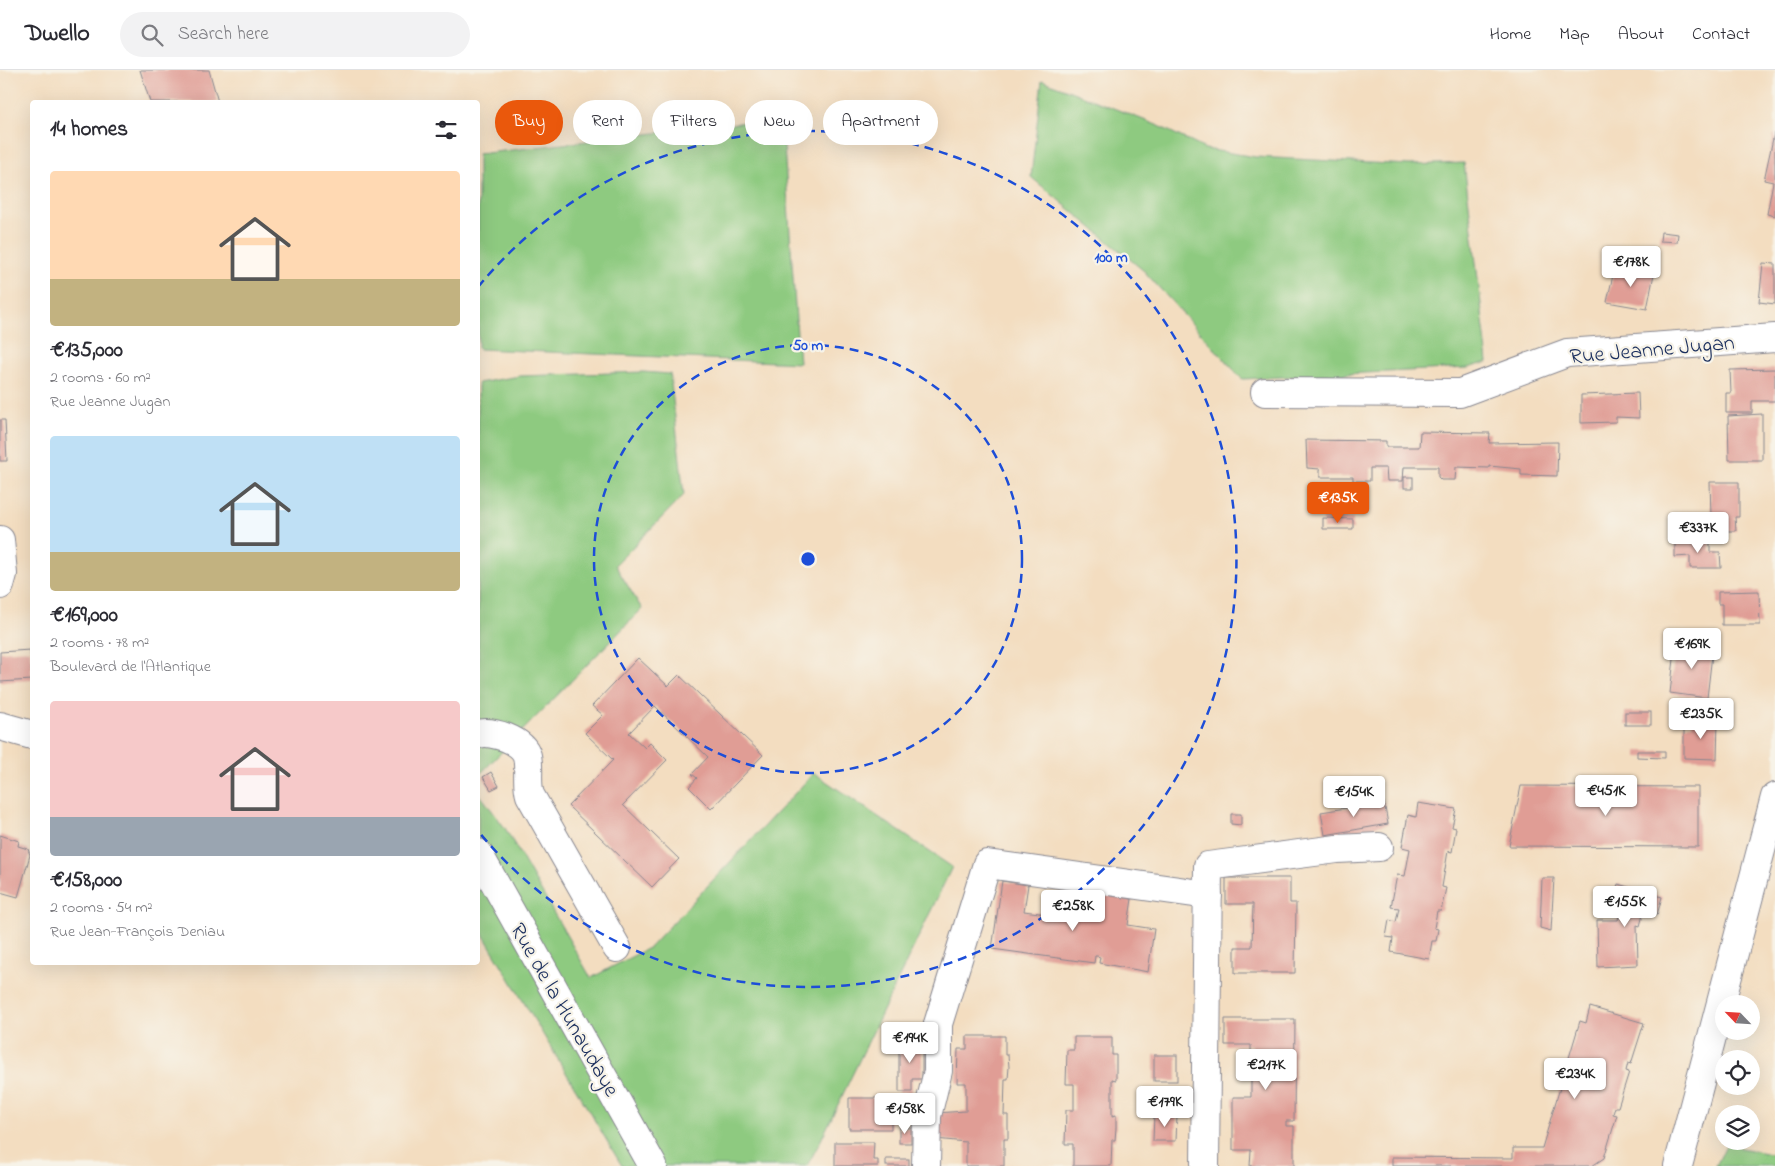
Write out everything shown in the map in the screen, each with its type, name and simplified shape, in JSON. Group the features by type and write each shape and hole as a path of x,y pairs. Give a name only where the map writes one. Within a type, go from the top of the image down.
{"street":[{"name":"Rue Jeanne Jugan","path":"1265,392 1460,393 1567,353 1775,338"},
{"path":"0,540 3,574 0,585"},
{"path":"0,726 30,734"},
{"path":"480,734 494,732 522,748 527,755 526,783 530,795 617,948"},
{"path":"1678,1166 1775,797"},
{"path":"1205,1166 1208,866 1337,849 1379,847"},
{"name":"Rue de la Hunaudaye","path":"480,857 653,1166"},
{"path":"926,1166 927,1116 938,1071 938,1024 987,864 1208,895"}],"green space":[{"path":"1042,80 1159,126 1205,149 1256,157 1410,165 1464,163 1488,362 1468,368 1242,379 1144,271 1031,177"},
{"path":"745,122 745,145 784,145 799,363 480,349 480,154 573,143 573,145 642,145 642,135 652,133 652,145 735,145 735,124"},
{"path":"643,372 670,374 684,495 615,565 642,609 480,774 480,383 520,376"},
{"path":"814,773 952,867 807,1166 622,1166 480,929 480,795 505,828 591,978 650,947"},
{"path":"1724,1150 1750,1150 1775,1155 1775,1166 1716,1166"}],"building":[{"path":"140,70 209,70 217,100 149,100"},
{"path":"1774,134 1775,216 1767,214 1773,182 1764,180"},
{"path":"1661,232 1678,234 1677,242 1660,241"},
{"path":"1763,263 1775,264 1775,304 1759,302"},
{"path":"1615,266 1654,274 1647,309 1607,302"},
{"path":"1775,369 1775,401 1752,401 1752,413 1726,413 1726,393 1731,393 1730,370"},
{"path":"1638,393 1639,418 1616,417 1616,422 1581,423 1581,395"},
{"path":"1762,414 1762,460 1729,460 1728,416"},
{"path":"0,420 5,420 7,461 0,461"},
{"path":"1420,432 1490,433 1489,443 1558,442 1557,476 1521,475 1521,469 1489,466 1489,468 1456,467 1455,480 1441,480 1438,477 1438,467 1404,467 1403,481 1387,481 1386,468 1370,468 1370,481 1353,481 1353,477 1320,477 1320,469 1307,468 1306,440 1386,441 1386,447 1419,447"},
{"path":"1404,477 1413,477 1413,488 1404,488"},
{"path":"1710,482 1739,482 1739,517 1735,517 1736,531 1704,531 1704,516 1711,516"},
{"path":"1323,518 1353,519 1353,529 1323,529"},
{"path":"1710,540 1710,552 1720,552 1721,568 1690,568 1690,556 1675,557 1675,541"},
{"path":"1759,591 1760,625 1722,625 1722,604 1718,604 1718,592"},
{"path":"1676,642 1713,646 1707,698 1670,693"},
{"path":"30,650 30,680 0,682 0,652"},
{"path":"638,658 668,686 679,675 763,755 711,809 689,787 697,778 692,774 708,757 655,706 629,733 645,748 650,743 667,760 623,805 679,859 652,887 568,806 613,760 585,733 603,715 592,706"},
{"path":"1625,712 1651,712 1651,725 1625,725"},
{"path":"1692,721 1718,721 1717,759 1684,758 1684,725 1692,725"},
{"path":"1637,751 1665,751 1665,758 1637,757"},
{"path":"491,772 499,786 491,790 483,777"},
{"path":"1521,786 1698,787 1698,847 1509,846"},
{"path":"1384,802 1388,824 1325,835 1321,812"},
{"path":"1418,803 1456,809 1452,827 1456,828 1452,852 1448,851 1442,887 1446,888 1441,911 1437,911 1434,928 1438,929 1436,941 1432,941 1429,959 1391,952 1393,938 1386,937 1389,920 1396,922 1399,908 1391,907 1397,875 1405,876 1410,849 1402,847 1408,815 1416,817"},
{"path":"1231,814 1241,814 1241,825 1231,824"},
{"path":"0,835 19,841 18,846 28,849 30,855 18,897 0,892"},
{"path":"1226,878 1290,878 1290,903 1296,903 1295,973 1235,973 1235,947 1252,947 1253,904 1226,904"},
{"path":"1542,878 1554,878 1551,931 1540,928"},
{"path":"1002,881 1028,885 1024,911 1076,918 1078,902 1104,905 1105,895 1132,899 1128,925 1154,929 1148,972 1099,963 1100,957 1097,956 1095,956 1094,963 992,949"},
{"path":"1618,884 1662,897 1657,915 1644,911 1640,926 1637,925 1638,965 1598,967 1597,920 1618,920 1623,903 1613,900"},
{"path":"1590,1007 1644,1023 1631,1064 1628,1063 1626,1071 1629,1072 1618,1107 1615,1107 1613,1114 1617,1115 1604,1158 1592,1166 1392,1166 1392,1157 1513,1158 1513,1148 1542,1148 1580,1021 1586,1023"},
{"path":"1225,1019 1295,1019 1294,1121 1286,1121 1286,1126 1294,1126 1294,1166 1250,1166 1251,1150 1233,1150 1233,1097 1251,1097 1251,1045 1225,1045"},
{"path":"967,1036 1005,1036 1005,1055 1008,1055 1009,1067 1008,1079 1005,1079 1004,1115 1008,1115 1008,1139 1004,1139 1004,1166 966,1166 966,1142 935,1139 935,1113 966,1111 966,1083 957,1083 958,1049 967,1049"},
{"path":"1074,1037 1112,1037 1112,1055 1116,1055 1116,1080 1112,1079 1112,1116 1116,1115 1116,1128 1115,1140 1112,1140 1111,1166 1073,1166 1073,1144 1065,1144 1066,1110 1074,1110 1074,1084 1066,1084 1067,1050 1074,1050"},
{"path":"899,1040 922,1041 922,1079 912,1079 912,1092 899,1092"},
{"path":"1154,1055 1177,1055 1177,1081 1154,1081"},
{"path":"849,1098 887,1098 887,1117 891,1117 891,1129 849,1129"},
{"path":"1154,1114 1177,1115 1176,1141 1153,1141"},
{"path":"899,1128 911,1128 911,1143 899,1143"},
{"path":"835,1142 874,1142 873,1160 878,1160 878,1166 835,1166"},
{"path":"886,1159 909,1159 909,1166 886,1166"}]}
